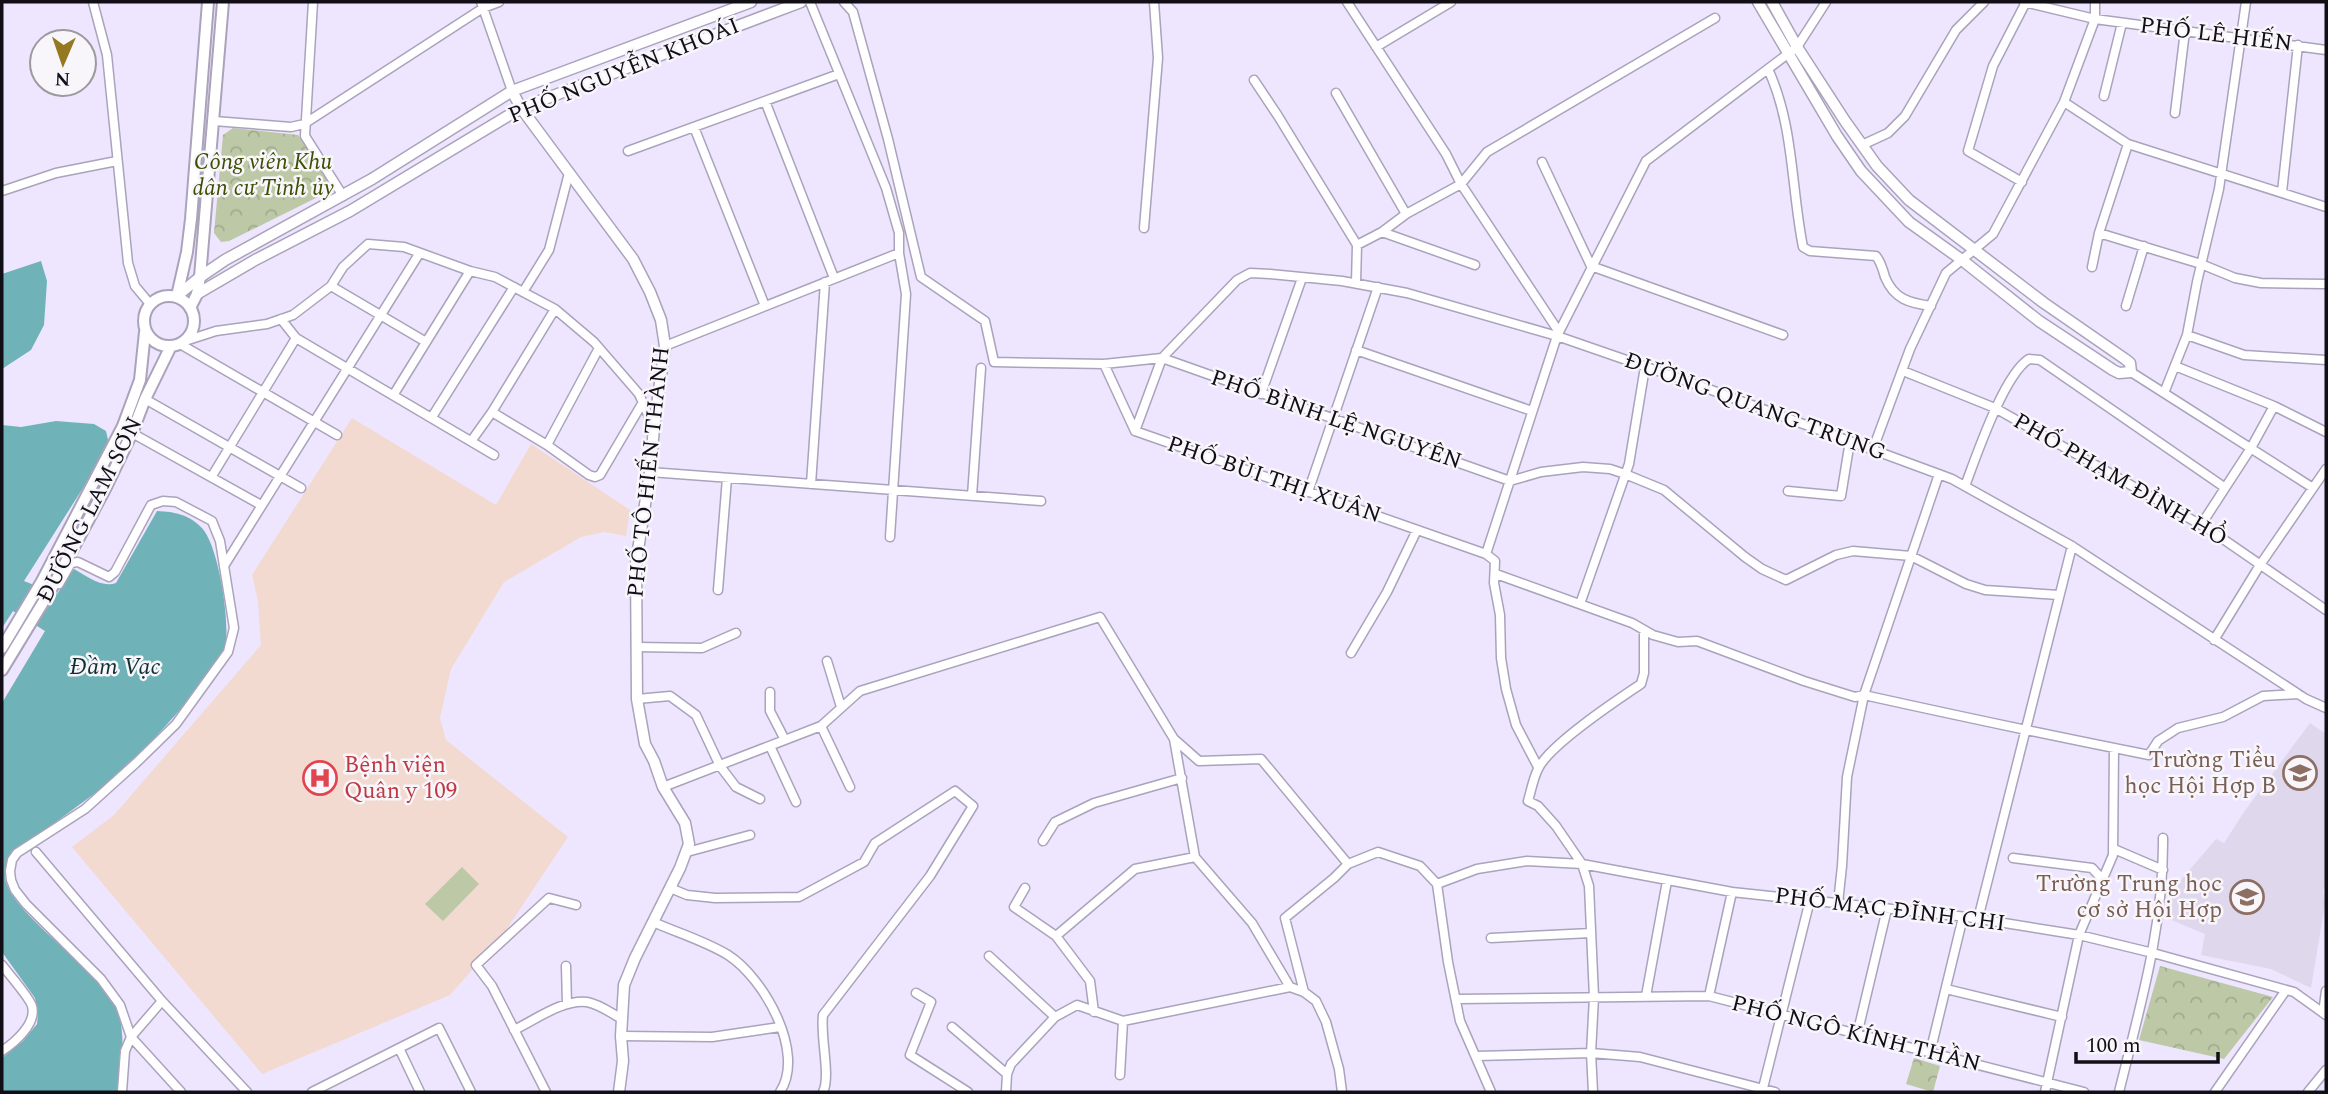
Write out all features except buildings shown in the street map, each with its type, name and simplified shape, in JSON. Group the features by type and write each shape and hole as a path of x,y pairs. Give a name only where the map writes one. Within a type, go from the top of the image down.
{"main road":[{"path":"177,296 191,219 208,2"},
{"path":"190,308 197,294 200,277 223,2"},
{"path":"177,296 190,308 193,329 179,344 159,345 145,332 143,320 150,304 159,298 177,296"},
{"name":"ĐƯỜNG LAM SƠN","path":"50,584 123,426 140,380 145,332"},
{"name":"ĐƯỜNG LAM SƠN","path":"2,648 22,626 50,584 132,433 145,399 179,344"},
{"name":"ĐƯỜNG LAM SƠN","path":"2,670 22,626"}],"street":[{"path":"93,2 107,55 128,263 135,286 150,304"},
{"path":"313,2 305,136 343,195"},
{"path":"214,121 291,127 304,124 482,5 499,2"},
{"name":"PHỐ NGUYỄN KHOÁI","path":"177,296 225,260 343,195 512,91 751,2"},
{"name":"PHỐ NGUYỄN KHOÁI","path":"197,294 349,211 521,107 801,2"},
{"path":"810,2 886,188 899,233 899,253 906,294 890,537"},
{"path":"844,2 853,12 888,139 920,277 985,321 994,362 1104,365 1162,358 1135,431"},
{"path":"1144,228 1158,58 1154,2"},
{"path":"1347,2 1558,334"},
{"path":"1376,47 1451,2"},
{"path":"1758,2 1877,166 1909,200 2044,303 2125,359 2130,363 2131,372"},
{"path":"1772,2 1837,136 1861,172 1909,222 2039,321 2092,356 2119,373 2131,372 2313,488"},
{"path":"1538,767 1516,725 1506,689 1501,658 1500,615 1494,583 1495,561 1486,554 1558,334 1646,161 1793,50 1826,2"},
{"path":"1862,145 1888,133 1905,117 1956,30 1984,2"},
{"path":"2022,182 1968,150 1993,66 2025,2"},
{"name":"PHỐ LÊ HIẾN","path":"2025,2 2095,19 2326,50"},
{"path":"1873,449 1910,349 1946,273 1993,234 2064,102 2095,19 2095,2"},
{"path":"2164,393 2187,335 2221,174 2246,2"},
{"name":"PHỐ TÔ HIẾN THÀNH","path":"482,5 512,91 521,107 633,259 657,310 665,346 636,563 637,699 645,744 663,787 685,823 689,844 687,852"},
{"path":"1357,244 1461,184 1487,152 1715,18"},
{"path":"2104,96 2122,23"},
{"path":"2175,113 2185,31"},
{"path":"2282,192 2298,45"},
{"path":"1768,69 1777,88 1784,114 1803,247 1810,251 1876,256 1896,296 1912,304 1931,306"},
{"path":"628,151 839,74"},
{"path":"1254,80 1357,244 1356,283"},
{"path":"1336,93 1406,214"},
{"path":"765,101 830,280 811,484"},
{"path":"2064,102 2128,144 2326,207"},
{"path":"694,127 765,306"},
{"path":"2092,267 2099,233 2128,144"},
{"path":"2,191 56,173 117,161"},
{"path":"1542,162 1591,266 1783,335"},
{"path":"523,292 550,250 569,173"},
{"path":"1382,232 1475,265"},
{"path":"2099,233 2201,264 2235,278 2261,283 2326,284"},
{"path":"179,344 216,331 267,324 293,315 331,286 343,267 368,244 404,247 470,271 495,277 555,309 599,348 639,394 654,428"},
{"path":"2126,306 2144,246"},
{"path":"665,346 899,253"},
{"path":"224,566 419,254"},
{"path":"394,394 470,271"},
{"name":"ĐƯỜNG QUANG TRUNG","path":"1162,358 1237,280 1250,273 1378,287 1558,334 1873,449 1965,486 2072,546 2298,694 2326,708"},
{"path":"1261,394 1302,278"},
{"path":"331,286 426,342"},
{"path":"432,417 514,287"},
{"path":"1308,492 1378,287"},
{"path":"472,440 555,309"},
{"path":"281,319 296,338 494,455"},
{"path":"2187,335 2244,355 2326,360"},
{"path":"212,475 296,338"},
{"path":"179,344 337,435"},
{"path":"547,445 599,348"},
{"path":"1356,350 1532,411"},
{"name":"PHỐ BÌNH LỆ NGUYÊN","path":"1162,358 1510,481"},
{"path":"1965,486 1995,408 2029,359 2040,360 2224,487"},
{"path":"1104,365 1135,431"},
{"path":"2175,366 2274,406 2326,432"},
{"path":"1580,604 1629,464 1645,367"},
{"path":"972,496 981,368"},
{"name":"PHỐ PHẠM ĐỈNH HỔ","path":"1903,371 1995,408 2201,525 2326,610"},
{"path":"145,399 301,488"},
{"path":"492,412 594,477 600,475 643,402"},
{"path":"2201,525 2274,406"},
{"name":"PHỐ BÙI THỊ XUÂN","path":"1135,431 1486,554"},
{"path":"132,433 212,475 261,505"},
{"path":"1788,491 1841,496 1850,441"},
{"path":"1510,481 1541,471 1583,467 1610,469 1625,474 1664,490 1756,565 1786,580 1836,555 1853,551 1911,556 1966,584 1985,590 2059,596"},
{"path":"2214,640 2260,565 2326,469"},
{"path":"650,472 1041,501"},
{"path":"1838,903 1847,777 1864,695 1939,474"},
{"path":"718,590 727,478"},
{"path":"50,584 57,587 71,563 78,562 110,576 116,572 151,505 163,501 176,502 212,521 220,541 234,628 228,652 220,667 176,724 136,763 85,809 17,853 12,860 10,880 26,904 102,979 120,1005 131,1037 181,1092"},
{"path":"1351,653 1387,592 1417,530"},
{"path":"1978,919 2072,546"},
{"path":"1496,574 1632,623 1653,635 1678,642 1697,641 1854,697 1864,695 2148,755 2158,741 2178,728 2224,717 2263,696 2298,694"},
{"path":"663,787 821,726 860,691 1100,617 1174,739 1199,761"},
{"path":"1592,1092 1594,997 1589,886 1582,864 1556,826 1538,806 1528,801 1538,767 1584,723 1641,684 1644,673 1644,630"},
{"path":"636,647 702,648 736,633"},
{"path":"827,661 841,708"},
{"path":"770,692 770,711 785,740"},
{"path":"637,699 670,696 696,715 720,766 736,787 760,799"},
{"path":"821,726 850,787"},
{"path":"1174,739 1195,857 1252,923 1290,987"},
{"path":"770,746 796,802"},
{"path":"2046,1088 2079,935 2113,855 2114,748"},
{"path":"1178,760 1261,759 1348,864"},
{"path":"1043,841 1055,822 1094,803 1182,778"},
{"path":"670,888 687,895 715,898 799,897 863,862 875,843 954,791 973,806 930,876 823,1015 821,1031 827,1084 823,1092"},
{"path":"620,1092 624,985 687,852 750,835"},
{"path":"2119,1092 2154,953 2163,870 2163,838"},
{"path":"2113,849 2163,870"},
{"path":"36,852 162,1001 247,1092"},
{"path":"1304,992 1285,918 1348,864 1378,852 1420,866 1437,884 1460,1021 1492,1092"},
{"path":"1056,936 1135,869 1195,857"},
{"path":"2013,858 2092,868 2103,880"},
{"path":"1437,884 1477,869 1527,861 1582,864"},
{"name":"PHỐ MẠC ĐĨNH CHI","path":"1582,864 1732,892 1963,917 2079,935 2294,992 2325,1014"},
{"path":"1646,996 1667,881"},
{"path":"1025,888 1014,907 1056,936 1090,981 1094,1012"},
{"path":"1709,996 1732,892"},
{"path":"546,1092 492,986 476,965 549,898 576,905"},
{"path":"1762,1091 1810,900"},
{"path":"1857,1035 1887,909"},
{"path":"1930,1054 1963,917"},
{"path":"653,922 730,956 748,972 772,1005 786,1045 789,1067 786,1082 780,1092"},
{"path":"1491,938 1591,933"},
{"path":"989,956 1055,1017"},
{"path":"2,965 32,1006 32,1017 21,1035 2,1051"},
{"path":"566,966 567,1004"},
{"path":"1006,1092 1007,1074 1011,1064 1055,1017 1077,1005 1123,1021 1290,987 1304,992 1316,1001 1326,1022 1339,1069 1342,1092"},
{"path":"1946,989 2062,1017"},
{"path":"2215,1092 2286,990"},
{"path":"2325,1014 2326,991"},
{"path":"916,993 931,1002 910,1055 968,1092"},
{"name":"PHỐ NGÔ KÍNH THẦN","path":"1456,999 1709,996 1930,1054 2046,1088 2084,1092"},
{"path":"121,1092 125,1051 131,1037 162,1001"},
{"path":"514,1030 567,1004 590,1003 622,1019"},
{"path":"1119,1075 1123,1021"},
{"path":"621,1036 712,1037 780,1027"},
{"path":"951,1027 1007,1074"},
{"path":"312,1092 439,1028 471,1092"},
{"path":"399,1048 420,1092"},
{"path":"1476,1056 1591,1053 1640,1057 1762,1091 1775,1092"},
{"path":"2308,1092 2326,1070"}],"shaded area":[{"name":"Bệnh viện Quân y 109","path":"352,418 496,505 531,444 630,510 626,536 604,532 581,537 504,582 451,669 440,718 446,740 568,837 502,936 450,995 262,1074 72,847 114,815 261,645 258,601 252,575"},
{"name":"Trường Trung học cơ sở Hội Hợp","path":"2310,723 2326,734 2325,904 2311,988 2271,969 2201,955 2205,934 2164,917 2173,889 2216,839 2224,843"}],"green space":[{"name":"Công viên Khu dân cư Tỉnh ủy","path":"233,128 298,135 329,180 322,195 229,241 221,242 214,233 223,135"},
{"path":"462,867 479,884 443,921 425,904"},
{"path":"2160,966 2273,997 2224,1059 2139,1040"},
{"path":"1914,1058 1940,1066 1933,1092 1906,1084"}],"water":[{"path":"41,261 47,281 44,325 31,350 2,369 2,274"},
{"name":"Đầm Vạc","path":"56,421 94,424 106,431 108,440 102,458 24,581 57,594 74,569 100,583 116,583 157,511 170,512 192,520 202,528 208,538 219,569 225,607 224,652 186,703 151,742 98,791 11,855 6,870 9,889 20,905 92,975 116,1006 122,1038 119,1092 2,1092 2,1058 23,1041 37,1024 38,1014 35,998 2,952 2,703 45,631 13,611 2,628 2,425 21,427"}],"place":[{"name":"Trường Tiểu học Hội Hợp B","path":"2300,773"},
{"name":"Bệnh viện Quân y 109","path":"320,778"},
{"name":"Trường Trung học cơ sở Hội Hợp","path":"2247,897"}]}
